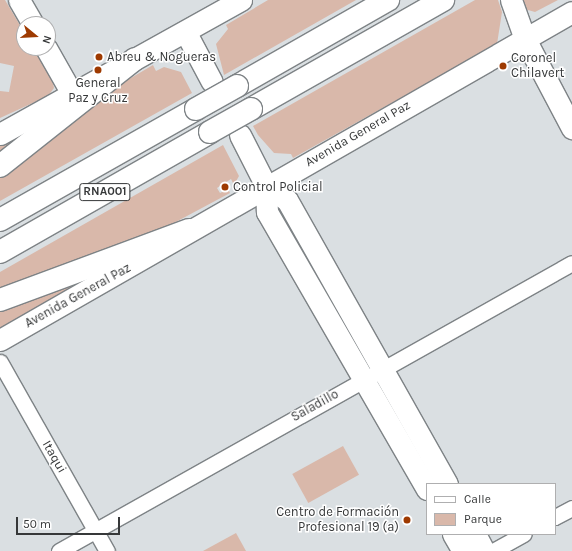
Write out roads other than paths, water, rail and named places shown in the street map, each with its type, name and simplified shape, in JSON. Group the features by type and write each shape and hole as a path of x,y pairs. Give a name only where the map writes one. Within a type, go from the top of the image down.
{"highway":[{"name":"RNA001","path":"0,220 388,0"},
{"name":"RNA001","path":"0,252 443,0"},
{"path":"0,166 135,59"},
{"path":"0,300 189,230"}],"street":[{"path":"19,0 28,16"},
{"path":"0,134 71,92 186,33 241,0"},
{"path":"511,0 525,39 572,128"},
{"name":"Avenida General Paz","path":"0,340 189,230 572,12"},
{"path":"186,33 212,82"},
{"path":"51,56 71,92"},
{"path":"240,134 266,186 267,212 426,487"},
{"path":"266,186 287,200 383,367 446,483"},
{"name":"Saladillo","path":"59,551 383,367 572,263"},
{"name":"Itaqui","path":"0,362 107,551"},
{"path":"556,516 572,508"},
{"path":"454,535 463,551"},
{"path":"476,535 484,551"},
{"path":"494,551 522,535"}],"place":[{"name":"Abreu & Nogueras","path":"99,57"},
{"name":"Coronel Chilavert","path":"503,66"},
{"name":"General Paz y Cruz","path":"98,70"},
{"name":"Control Policial","path":"225,187"},
{"name":"Centro de Formación Profesional 19 (a)","path":"407,520"}]}
